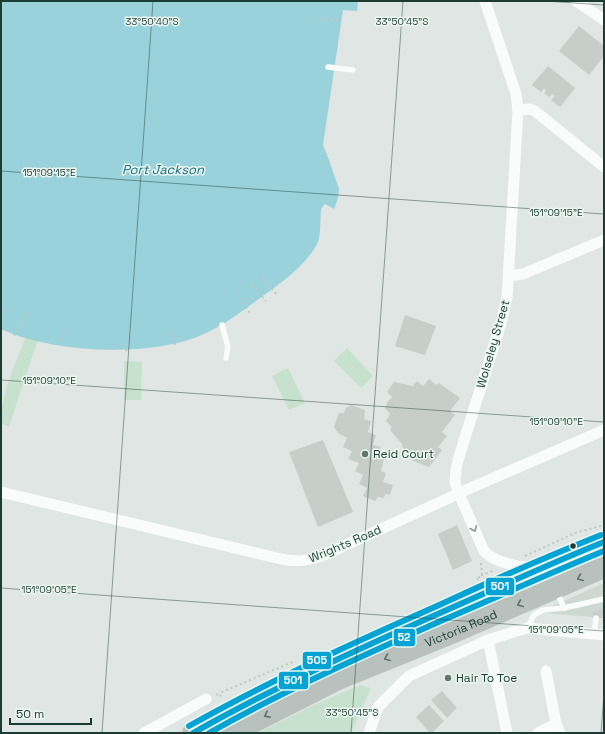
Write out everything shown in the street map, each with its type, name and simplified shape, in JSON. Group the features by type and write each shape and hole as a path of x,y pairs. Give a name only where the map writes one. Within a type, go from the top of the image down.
{"highway":[{"name":"Victoria Road","path":"194,733 227,714 327,664 539,570 599,546"},
{"name":"Victoria Road","path":"232,733 338,679 454,632 604,567"}],"street":[{"name":"Wolseley Street","path":"484,1 516,94 518,110 509,276 507,298 501,323 456,470 455,482 484,551 494,559 505,563 539,570"},
{"path":"576,1 604,19"},
{"path":"588,1 604,19"},
{"path":"518,110 530,109 535,111 604,167"},
{"path":"509,276 523,274 604,240"},
{"name":"Wrights Road","path":"1,492 281,559 298,561 316,558 604,430"},
{"path":"369,733 378,707 409,676 488,640 527,628 599,634"},
{"path":"488,640 507,733"},
{"path":"538,733 558,728 546,671"},
{"path":"144,733 206,699"}],"lane":[{"path":"328,67 353,70"},
{"path":"222,325 228,347 226,358"},
{"path":"556,588 564,608"},
{"path":"527,628 534,615 543,610 564,608 604,599"},
{"path":"596,618 599,634"}],"path":[{"path":"316,19 338,20"},
{"path":"262,277 277,295"},
{"path":"252,285 266,301"},
{"path":"238,294 250,313"},
{"path":"1,317 7,307"},
{"path":"14,336 28,310"},
{"path":"63,341 64,327"},
{"path":"126,351 130,328"},
{"path":"173,333 175,346"},
{"path":"523,557 575,533 604,525"},
{"path":"482,567 482,575 502,567 505,563"}],"shaded area":[{"path":"604,583 604,618 546,613 546,609"}],"green space":[{"path":"27,334 39,336 9,427 1,423 6,389"},
{"path":"347,348 373,376 361,388 334,361"},
{"path":"124,361 142,362 141,400 124,400"},
{"path":"288,368 305,403 289,410 272,376"},
{"path":"360,685 371,688 351,733 258,733 310,707"}],"water":[{"name":"Port Jackson","path":"1,1 358,1 357,11 343,10 323,145 339,189 338,198 334,209 325,204 321,209 319,239 308,258 287,278 232,318 206,333 176,343 152,348 99,350 46,343 22,337 1,329"}],"building":[{"path":"579,26 604,46 604,56 589,75 559,51"},
{"path":"548,66 575,88 560,107 551,100 555,96 552,94 549,97 544,93 546,91 544,88 541,92 532,85"},
{"path":"405,315 436,326 425,355 395,346"},
{"path":"429,379 436,385 439,383 460,398 450,411 455,415 442,432 447,436 438,447 442,450 429,467 411,460 403,450 402,444 390,430 392,427 386,421 390,414 385,408 388,401 392,397 387,392 394,382 413,386 417,381 423,386"},
{"name":"Reid Court","path":"351,405 365,410 364,419 371,421 368,432 376,435 373,445 381,447 378,457 384,459 381,471 386,473 383,482 393,485 390,495 385,494 384,498 378,497 375,501 363,496 367,488 359,484 363,475 355,471 359,463 348,459 352,451 343,447 347,438 338,433 334,427 338,415 340,413 344,413 346,408"},
{"path":"323,440 353,512 318,527 289,452"},
{"path":"457,525 472,561 453,570 438,534"},
{"path":"604,608 604,618 594,617 592,613"},
{"path":"442,691 457,708 447,718 431,700"},
{"path":"429,705 444,721 432,733 430,733 416,717"}],"transit line":[{"name":"505","path":"189,726 250,693 343,648 498,578 601,535"},
{"name":"501","path":"193,733 254,700 346,655 604,542"},
{"name":"52","path":"209,733 267,702 354,660 604,551"}],"place":[{"name":"Reid Court","path":"365,454"},
{"name":"Hair To Toe","path":"448,678"}]}
